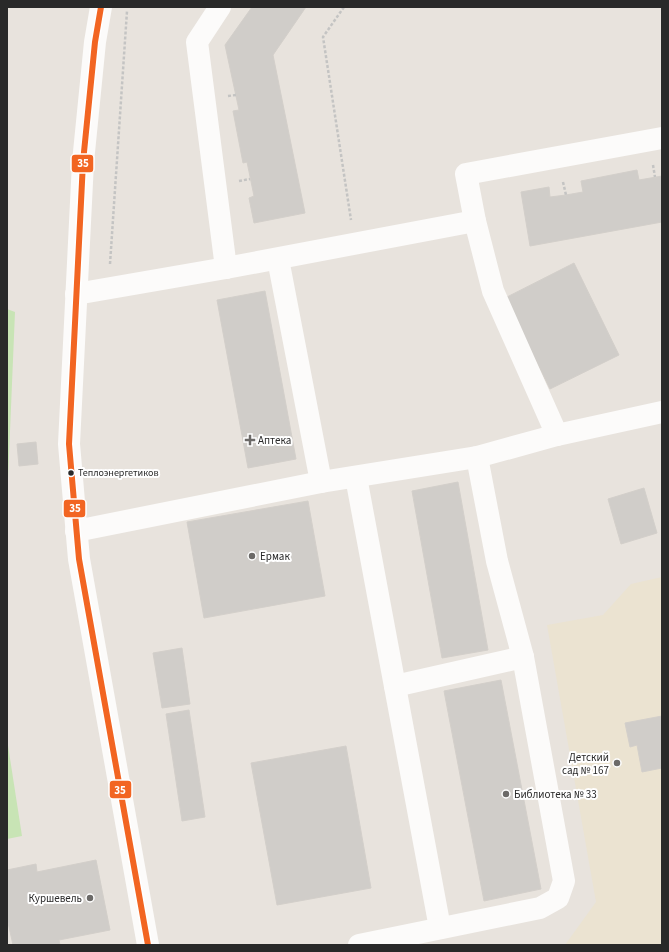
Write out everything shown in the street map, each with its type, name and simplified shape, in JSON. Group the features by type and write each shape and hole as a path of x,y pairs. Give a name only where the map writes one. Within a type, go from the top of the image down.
{"street":[{"path":"101,7 95,42 83,162 69,444 79,559 148,945"},
{"path":"220,7 197,42 226,268"},
{"path":"557,435 493,291 475,221 466,174 662,138"},
{"path":"76,294 278,259 475,221"},
{"path":"278,259 321,482"},
{"path":"76,531 321,482 477,457 557,435 662,412"},
{"path":"359,945 540,908 558,898 564,881 523,657 497,561 477,457"},
{"path":"356,477 440,928"},
{"path":"395,686 523,657"}],"path":[{"path":"110,265 128,7"},
{"path":"344,7 323,37 354,244"}],"shaded area":[{"name":"Детский сад № 167","path":"662,577 662,945 565,945 596,902 547,625 603,615 631,584"}],"green space":[{"path":"7,309 15,312 7,503"},
{"path":"7,739 22,836 7,839"}],"building":[{"path":"252,7 306,7 273,55 305,213 254,223 249,198 254,196 247,162 243,163 233,111 239,110 225,45"},
{"path":"637,170 639,180 662,176 662,222 530,246 521,192 549,187 550,197 583,192 581,181"},
{"path":"574,263 619,355 550,389 505,298"},
{"path":"265,291 296,459 248,468 217,300"},
{"path":"36,442 38,464 19,466 17,444"},
{"path":"458,482 488,650 442,658 412,491"},
{"path":"644,488 657,533 621,544 608,499"},
{"path":"308,501 325,596 204,618 187,522"},
{"path":"182,648 190,704 162,708 153,653"},
{"path":"501,680 541,889 484,901 444,691"},
{"path":"189,710 205,817 182,821 166,714"},
{"path":"662,716 662,768 642,772 637,745 630,747 625,723"},
{"path":"346,746 371,888 277,905 251,763"},
{"path":"96,860 110,930 59,940 60,945 13,945 7,918 7,870 36,864 37,872"}],"transit line":[{"name":"35","path":"101,7 95,42 83,162 69,444 79,559 148,945"}],"place":[{"name":"Аптека","path":"250,440"},
{"name":"Теплоэнергетиков","path":"71,473"},
{"name":"Ермак","path":"252,556"},
{"name":"Детский сад № 167","path":"617,763"},
{"name":"Библиотека № 33","path":"506,794"},
{"name":"Куршевель","path":"90,898"}]}
